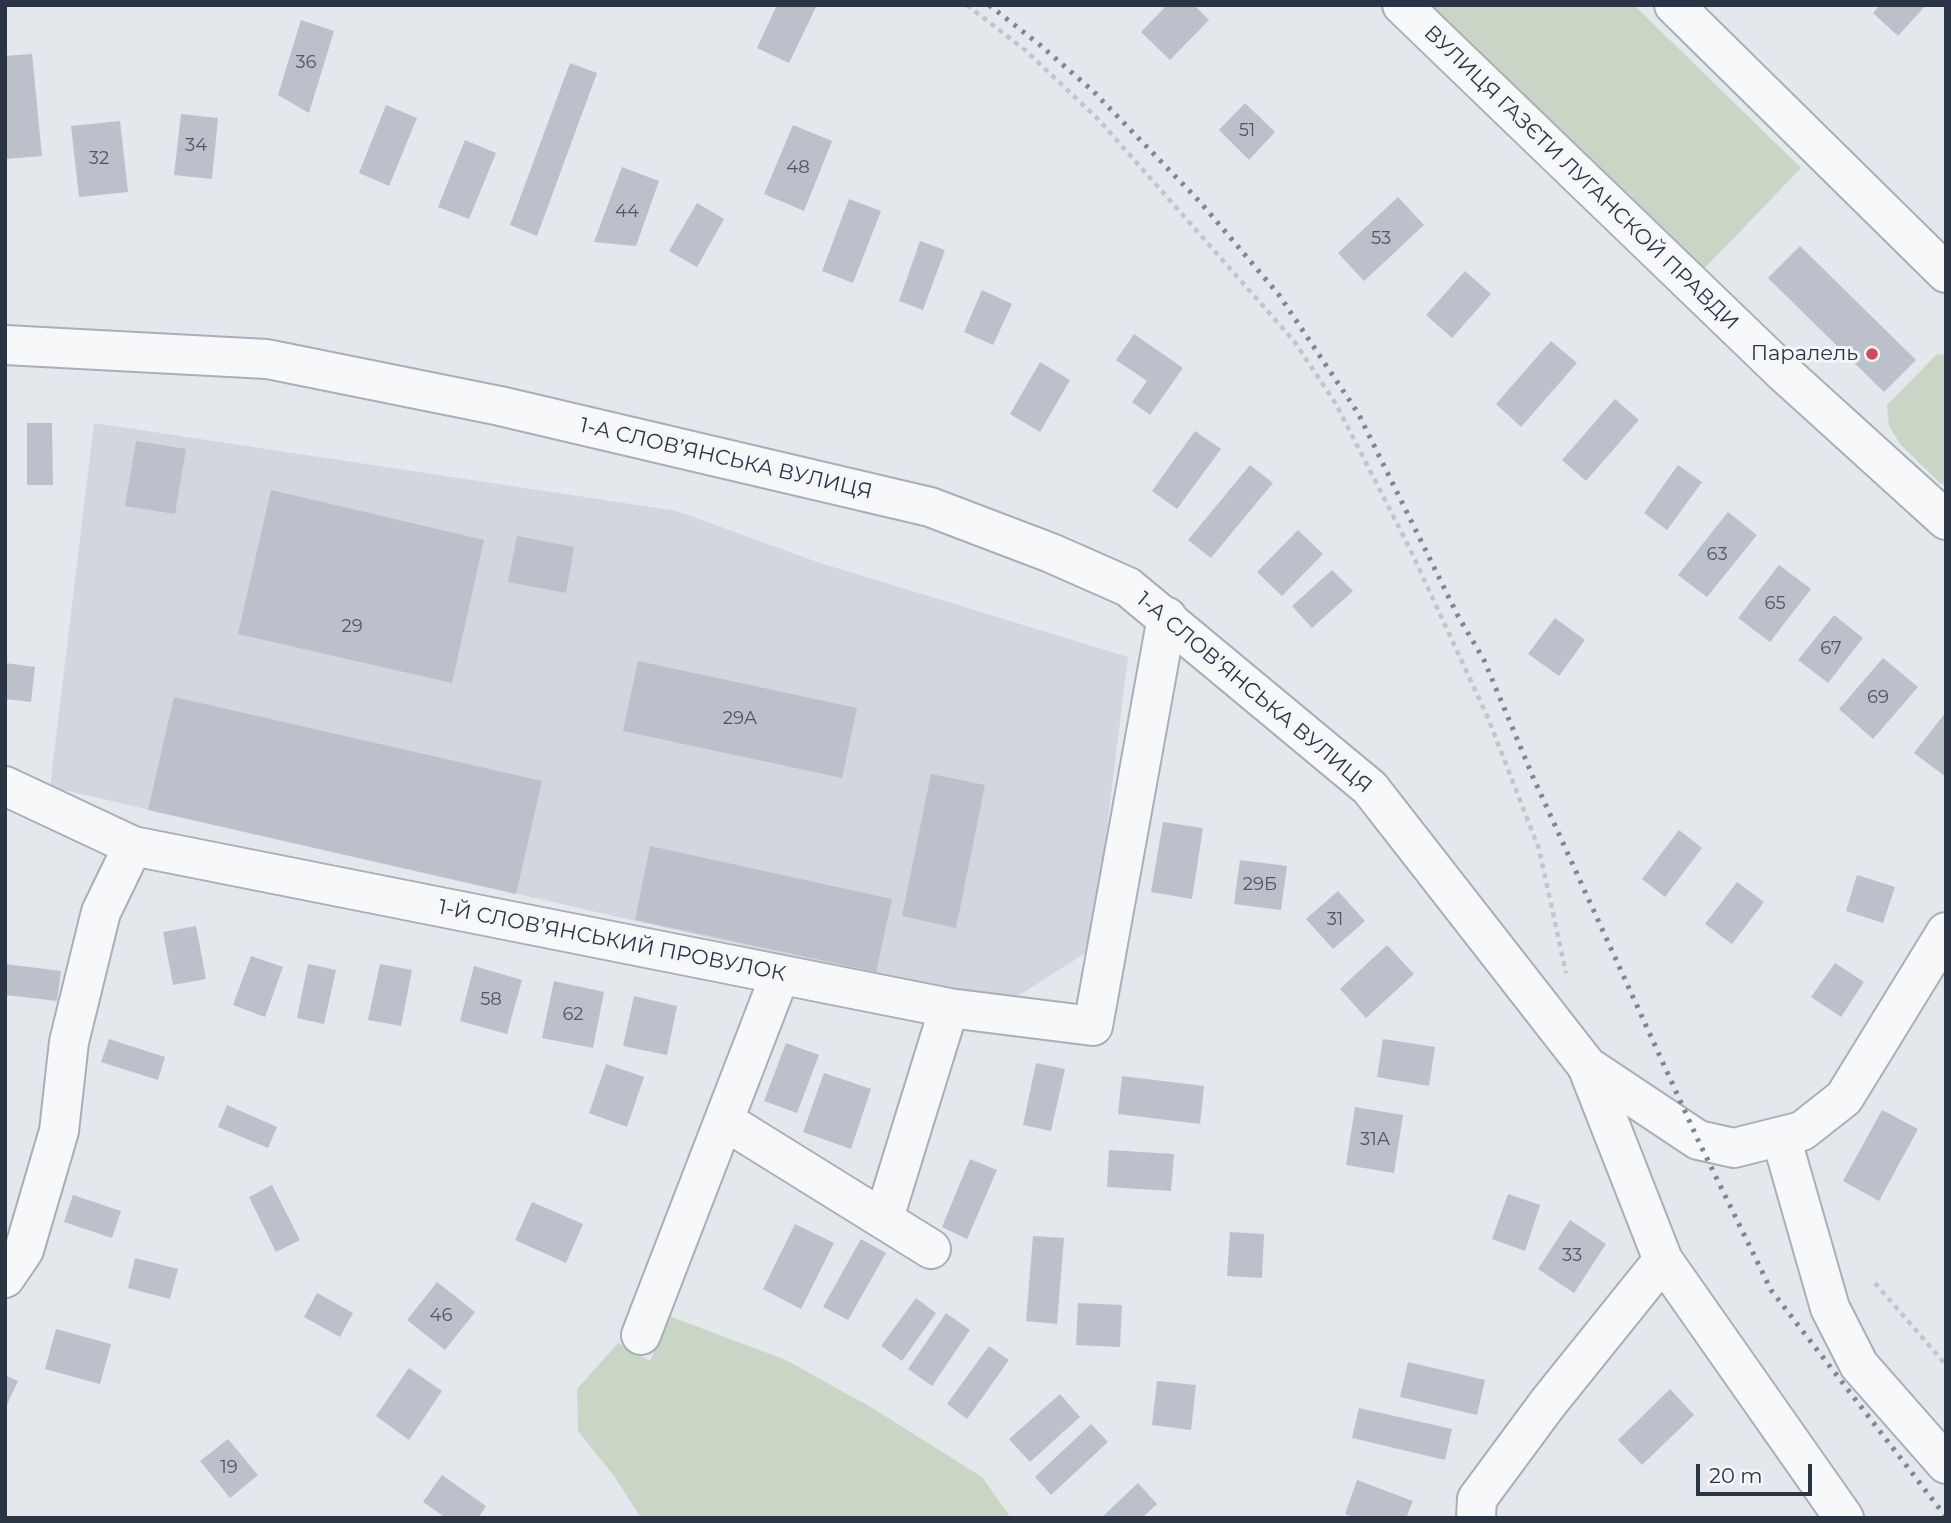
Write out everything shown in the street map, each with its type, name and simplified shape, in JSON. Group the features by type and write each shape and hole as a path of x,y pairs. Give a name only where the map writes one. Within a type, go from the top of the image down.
{"street":[{"name":"ВУЛИЦЯ ГАЗЄТИ ЛУГАНСКОЙ ПРАВДИ","path":"1402,5 1785,374 1946,520"},
{"path":"1674,5 1946,273"},
{"name":"1-А СЛОВ’ЯНСЬКА ВУЛИЦЯ","path":"5,345 267,359 513,409 930,507 1128,587 1370,788 1587,1066 1663,1260 1844,1518"},
{"name":"1-Й СЛОВ’ЯНСЬКИЙ ПРОВУЛОК","path":"5,786 133,846 949,1008 1093,1026 1167,617"},
{"path":"5,1278 24,1250 59,1131 69,1042 101,912 133,846"},
{"path":"1587,1066 1698,1140 1734,1148 1802,1131 1844,1098 1946,932"},
{"path":"641,1335 780,975"},
{"path":"884,1218 949,1008"},
{"path":"725,1121 931,1249"},
{"path":"1781,1137 1830,1308 1859,1365 1946,1464"},
{"path":"1476,1518 1477,1499 1548,1403 1663,1260"}],"path":[{"path":"967,5 1025,50 1098,119 1294,341 1336,404 1410,550 1488,718 1539,849 1569,985"},
{"path":"1875,1283 1946,1365"}],"shaded area":[{"path":"94,423 677,511 817,562 1128,657 1092,949 1013,999 894,980 50,787"}],"green space":[{"path":"1427,5 1634,5 1801,168 1704,269"},
{"path":"1937,354 1946,355 1946,485 1940,483 1900,444 1889,426 1887,405"},
{"path":"669,1316 786,1360 869,1406 982,1477 1011,1518 641,1518 614,1476 578,1431 577,1389 618,1343 650,1361"}],"building":[{"path":"777,5 816,7 789,63 757,48"},
{"path":"1167,5 1194,5 1209,20 1170,60 1141,32"},
{"path":"1880,5 1926,5 1898,36 1873,13"},
{"path":"301,20 334,31 309,113 278,95"},
{"path":"32,54 42,156 5,159 5,56"},
{"path":"570,63 597,73 537,236 510,225"},
{"path":"1245,103 1275,132 1249,160 1219,130"},
{"path":"386,105 417,118 389,186 359,173"},
{"path":"181,114 218,118 212,179 174,175"},
{"path":"120,121 128,192 79,197 71,126"},
{"path":"793,125 832,141 804,211 764,194"},
{"path":"465,140 496,153 469,219 438,207"},
{"path":"622,167 659,181 636,246 594,242"},
{"path":"1398,197 1424,225 1364,281 1338,253"},
{"path":"849,199 881,211 853,283 822,271"},
{"path":"697,203 724,219 697,267 669,251"},
{"path":"920,241 945,250 923,310 899,301"},
{"path":"1800,246 1916,360 1884,392 1768,278"},
{"path":"1465,271 1491,294 1452,338 1426,315"},
{"path":"982,290 1012,304 993,345 964,332"},
{"path":"1134,334 1183,368 1150,415 1132,402 1147,381 1116,360"},
{"path":"1551,341 1577,363 1521,427 1496,404"},
{"path":"1040,362 1070,380 1040,432 1010,414"},
{"path":"1615,399 1639,420 1586,481 1562,460"},
{"path":"27,423 52,423 53,485 27,485"},
{"path":"1195,431 1221,449 1177,509 1152,491"},
{"path":"136,441 186,449 175,514 125,506"},
{"path":"1250,465 1273,483 1211,558 1188,540"},
{"path":"1678,465 1702,482 1667,530 1644,513"},
{"path":"271,490 484,540 452,683 238,634"},
{"path":"1728,512 1757,535 1707,597 1678,575"},
{"path":"1298,530 1323,554 1282,596 1257,572"},
{"path":"517,536 574,547 566,593 508,582"},
{"path":"1779,565 1811,589 1770,642 1738,618"},
{"path":"1332,570 1353,591 1312,628 1292,606"},
{"path":"1834,615 1863,638 1828,683 1798,660"},
{"path":"1555,618 1585,640 1559,676 1528,654"},
{"path":"1883,658 1918,687 1873,739 1839,709"},
{"path":"638,661 857,708 842,778 623,731"},
{"path":"5,663 35,667 31,702 5,699"},
{"path":"174,697 542,781 516,894 148,810"},
{"path":"1946,712 1946,777 1914,753"},
{"path":"931,774 985,785 956,928 902,916"},
{"path":"1163,822 1203,828 1192,899 1151,892"},
{"path":"1679,830 1702,848 1665,897 1642,879"},
{"path":"650,846 892,899 876,972 635,920"},
{"path":"1240,860 1287,866 1281,910 1234,904"},
{"path":"1857,875 1895,887 1883,923 1846,911"},
{"path":"1737,882 1764,902 1732,944 1705,924"},
{"path":"1338,891 1365,921 1333,949 1306,919"},
{"path":"196,926 206,979 173,985 163,932"},
{"path":"1387,945 1414,974 1366,1018 1340,989"},
{"path":"251,956 283,967 265,1017 233,1005"},
{"path":"1835,963 1864,982 1841,1017 1811,997"},
{"path":"5,964 61,971 57,1001 5,995"},
{"path":"308,964 336,970 324,1024 297,1018"},
{"path":"380,964 412,970 401,1026 368,1020"},
{"path":"474,966 522,980 507,1034 460,1021"},
{"path":"554,981 604,992 593,1048 542,1038"},
{"path":"634,996 677,1006 667,1055 623,1046"},
{"path":"109,1039 165,1057 158,1080 101,1062"},
{"path":"1383,1039 1435,1047 1429,1086 1377,1077"},
{"path":"786,1043 819,1055 797,1113 764,1101"},
{"path":"1036,1063 1065,1069 1051,1131 1023,1125"},
{"path":"606,1064 644,1077 627,1127 589,1113"},
{"path":"824,1073 871,1089 851,1149 803,1132"},
{"path":"1122,1076 1204,1086 1200,1124 1118,1114"},
{"path":"227,1105 277,1127 268,1148 218,1127"},
{"path":"1355,1107 1403,1115 1394,1173 1346,1165"},
{"path":"1882,1110 1918,1129 1879,1201 1843,1181"},
{"path":"1109,1150 1174,1154 1171,1191 1107,1187"},
{"path":"970,1159 997,1170 967,1239 942,1227"},
{"path":"272,1185 300,1240 276,1252 249,1197"},
{"path":"1508,1194 1540,1205 1525,1251 1492,1239"},
{"path":"73,1195 121,1211 112,1238 64,1222"},
{"path":"532,1202 583,1224 566,1263 515,1240"},
{"path":"1570,1220 1606,1244 1574,1293 1538,1269"},
{"path":"795,1224 834,1243 801,1309 763,1289"},
{"path":"1230,1232 1264,1234 1262,1278 1227,1276"},
{"path":"1033,1236 1064,1238 1057,1324 1026,1321"},
{"path":"861,1239 886,1253 848,1320 823,1307"},
{"path":"135,1258 178,1269 170,1299 128,1288"},
{"path":"437,1282 475,1312 445,1350 407,1320"},
{"path":"317,1293 353,1313 340,1337 304,1317"},
{"path":"916,1298 936,1313 902,1361 881,1346"},
{"path":"1078,1303 1122,1305 1120,1347 1076,1345"},
{"path":"946,1313 970,1330 932,1386 908,1369"},
{"path":"56,1329 111,1344 100,1384 45,1369"},
{"path":"989,1346 1009,1360 967,1419 947,1404"},
{"path":"1408,1362 1485,1380 1477,1415 1400,1397"},
{"path":"409,1368 442,1391 409,1440 376,1416"},
{"path":"5,1375 18,1381 5,1409"},
{"path":"1157,1381 1196,1385 1191,1430 1152,1425"},
{"path":"1670,1389 1694,1415 1642,1465 1618,1440"},
{"path":"1060,1394 1080,1417 1030,1462 1009,1439"},
{"path":"1359,1408 1452,1429 1445,1460 1352,1438"},
{"path":"1091,1424 1108,1442 1051,1495 1035,1477"},
{"path":"228,1439 258,1475 230,1498 200,1461"},
{"path":"442,1475 486,1506 478,1518 446,1518 423,1502"},
{"path":"1357,1480 1413,1501 1406,1518 1354,1518 1345,1514"},
{"path":"1138,1483 1157,1504 1142,1518 1101,1518"}],"railway":[{"path":"989,5 1093,91 1201,203 1279,295 1358,413 1458,616 1484,660 1533,777 1698,1140 1771,1290 1946,1517"}],"place":[{"name":"Паралель","path":"1872,354"}]}
